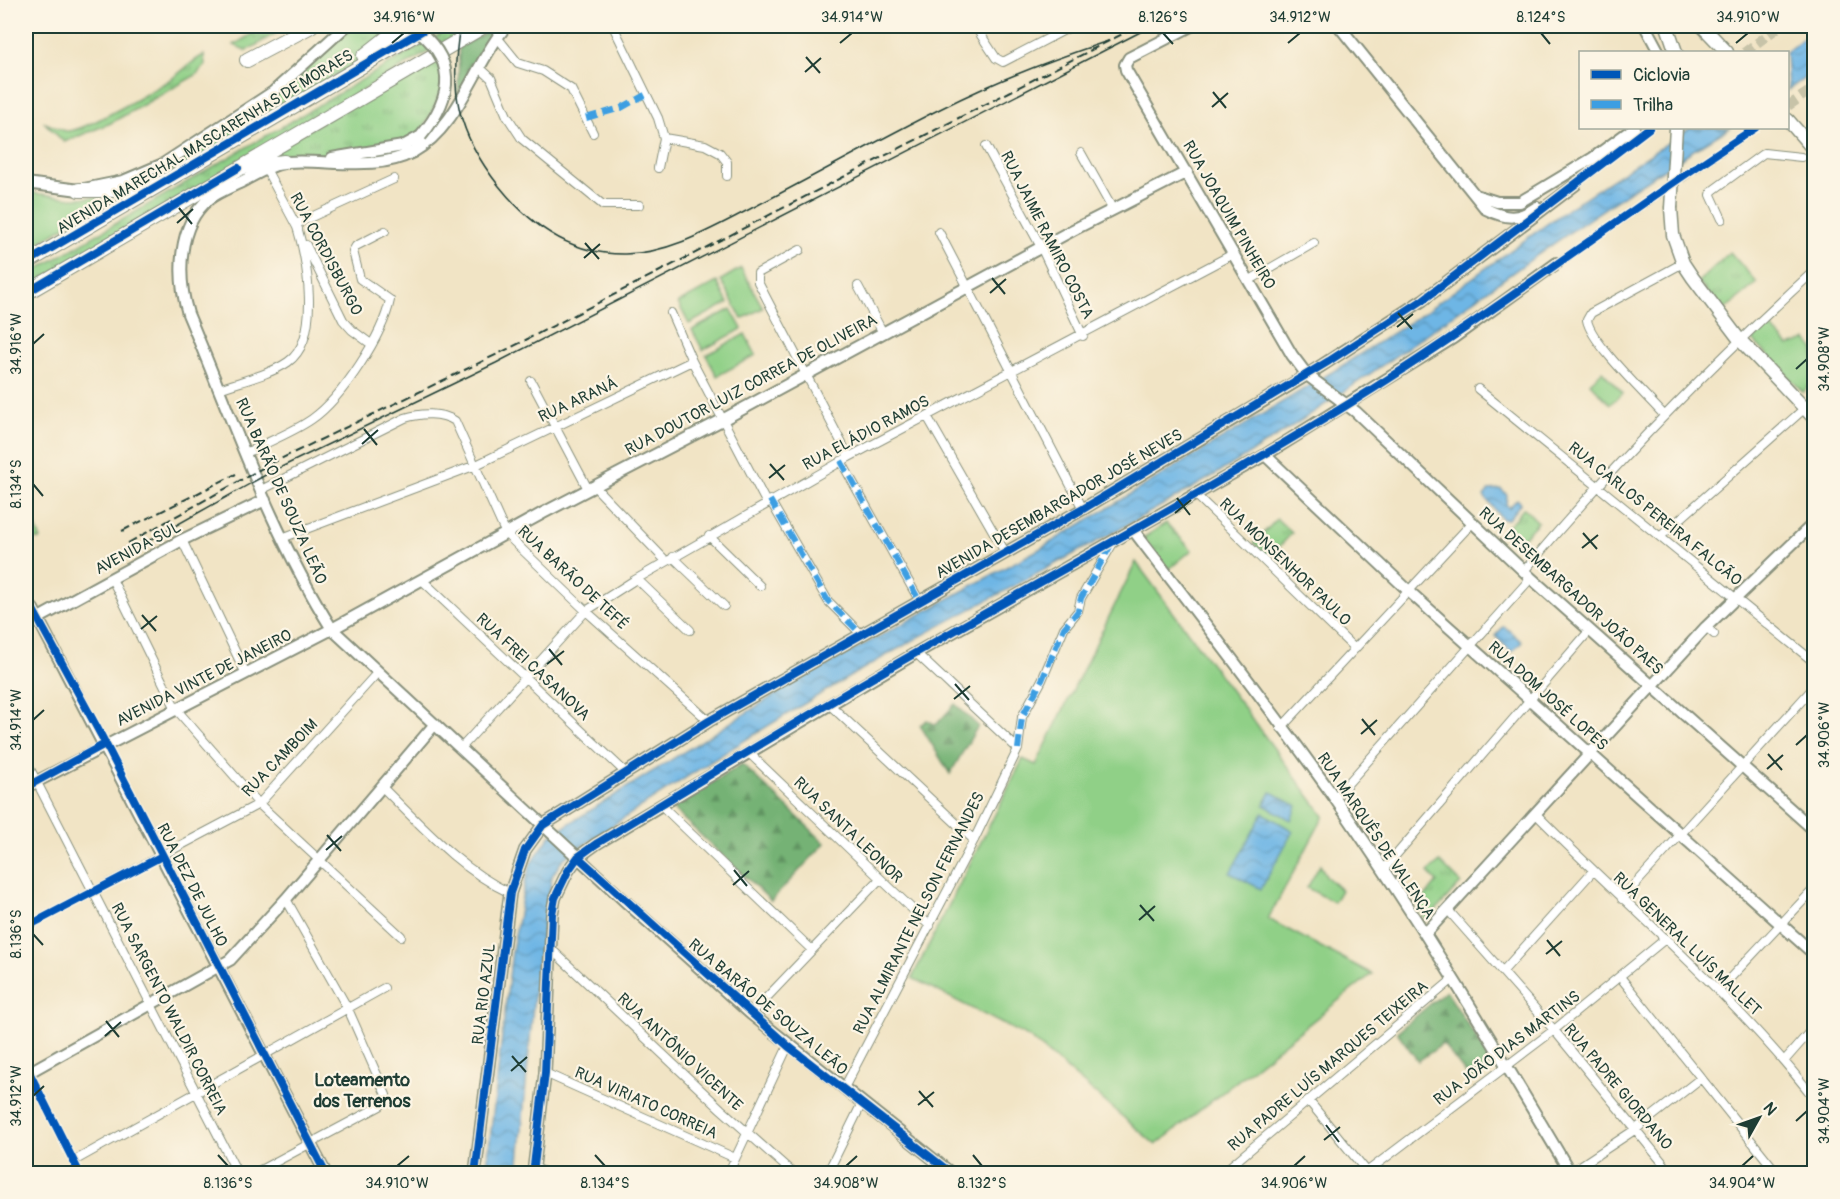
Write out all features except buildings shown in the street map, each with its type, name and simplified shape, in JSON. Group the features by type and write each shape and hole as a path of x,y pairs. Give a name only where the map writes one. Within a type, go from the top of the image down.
{"highway":[{"path":"247,60 311,26"},
{"path":"335,81 402,26"},
{"name":"AVENIDA MARECHAL MASCARENHAS DE MORAES","path":"26,263 430,26"},
{"path":"26,293 484,26"},
{"path":"79,190 125,190 142,187 199,162"},
{"path":"238,168 284,162"}],"main road":[{"path":"1667,26 1676,51"},
{"path":"1702,26 1726,51"},
{"path":"1789,121 1815,150"},
{"path":"1676,129 1671,208 1673,235 1683,263 1739,339 1810,405 1815,418"}],"street":[{"path":"26,183 79,190 123,181 163,164 251,109 346,26"},
{"path":"311,162 403,146 421,136 434,120 446,89 447,68 439,51 426,35 412,26"},
{"path":"311,162 370,162 412,153 435,135 506,26"},
{"path":"613,26 658,118 664,138 658,168"},
{"path":"975,26 996,58 1003,62 1068,26"},
{"name":"RUA JOAQUIM PINHEIRO","path":"1191,26 1129,58 1125,65 1126,70 1250,280 1292,356 1310,377"},
{"path":"1339,26 1474,195 1508,204 1530,198 1593,158 1633,129"},
{"path":"1644,26 1658,51"},
{"path":"497,37 518,63 543,71 571,89 593,134"},
{"path":"479,67 491,78 515,130 558,169 603,205 639,204"},
{"path":"664,138 712,148 727,162 726,176"},
{"name":"RUA JAIME RAMIRO COSTA","path":"986,146 1041,247 1083,336"},
{"path":"1080,153 1113,210"},
{"path":"1722,219 1711,195 1713,190 1764,153 1801,157"},
{"name":"RUA BARÃO DE SOUZA LEÃO","path":"311,162 284,162 210,198 198,211 188,229 183,252 182,275 185,303 263,495 308,591 332,629 751,1014 788,1046 952,1173"},
{"name":"RUA CORDISBURGO","path":"266,169 343,320 371,344"},
{"name":"RUA DOUTOR LUIZ CORREA DE OLIVEIRA","path":"332,629 1041,247 1187,172"},
{"path":"219,389 276,369 298,352 308,326 309,309 303,245 296,224 394,179"},
{"name":"AVENIDA DESEMBARGADOR JOSÉ NEVES","path":"546,828 709,720 1310,377 1423,300 1571,188 1521,216 1501,217 1474,195"},
{"path":"246,453 311,420 326,407 338,395 371,344 390,300 360,279 353,251 356,246 385,231"},
{"path":"939,232 969,287 1011,374 1083,508"},
{"path":"1250,280 1314,243"},
{"path":"800,250 758,273 757,278 849,457"},
{"name":"RUA ELÁDIO RAMOS","path":"461,748 586,611 768,501 1083,336 1233,254"},
{"path":"548,1173 533,1170 545,1073 550,948 555,898 576,855 916,653 1265,455 1345,403 1453,338 1557,263"},
{"path":"1664,415 1588,328 1588,317 1683,263"},
{"path":"1334,798 1471,648 1598,484 1739,339 1815,271"},
{"path":"858,286 883,333"},
{"path":"670,313 692,361 768,501 828,601 860,633"},
{"name":"RUA ARANÁ","path":"282,538 476,465 692,361"},
{"name":"RUA DESEMBARGADOR JOÃO PAES","path":"1310,377 1345,403 1528,574 1815,831"},
{"path":"531,381 553,427 591,488 724,606"},
{"name":"RUA CARLOS PEREIRA FALCÃO","path":"1478,389 1815,662"},
{"path":"1660,536 1810,405"},
{"name":"AVENIDA SUL","path":"26,625 36,613 112,579 416,414 450,418 457,426"},
{"path":"927,416 1005,552"},
{"name":"RUA BARÃO DE TEFÉ","path":"457,426 506,534 586,611 709,720"},
{"name":"RUA DOM JOSÉ LOPES","path":"1265,455 1408,591 1528,700 1680,832 1815,954"},
{"path":"841,461 919,600"},
{"name":"RUA MONSENHOR PAULO","path":"1195,494 1355,649"},
{"path":"1281,728 1472,523"},
{"path":"1425,934 1652,685 1710,630 1735,597 1815,523"},
{"name":"RUA MARQUÊS DE VALENÇA","path":"1134,531 1334,798 1383,870 1508,1064 1570,1173"},
{"path":"710,536 760,586"},
{"path":"182,540 246,674"},
{"name":"RUA ALMIRANTE NELSON FERNANDES","path":"844,1088 974,840 1018,749 1022,717 1030,706 1064,628 1078,611 1081,598 1113,543"},
{"path":"112,579 177,709 259,804 401,936"},
{"path":"637,579 690,630"},
{"name":"RUA FREI CASANOVA","path":"422,580 626,773"},
{"name":"RUA DEZ DE JULHO","path":"36,613 326,1173"},
{"name":"AVENIDA VINTE DE JANEIRO","path":"26,787 105,744 332,629"},
{"path":"1383,870 1590,630"},
{"path":"916,653 1018,749"},
{"name":"RUA CAMBOIM","path":"26,927 259,804 378,672"},
{"path":"1622,899 1680,832 1815,687"},
{"path":"831,705 974,840"},
{"path":"80,1173 27,1071 230,960 286,899 435,724"},
{"name":"RUA SANTA LEONOR","path":"748,752 879,880 930,926"},
{"name":"RUA SARGENTO WALDIR CORREIA","path":"26,761 238,1173"},
{"path":"381,786 462,864 490,884 510,893"},
{"path":"661,804 812,950"},
{"name":"RUA GENERAL LUÍS MALLET","path":"1536,814 1785,1060 1815,1098"},
{"name":"RUA RIO AZUL","path":"475,1173 510,893 525,850 546,828"},
{"path":"1503,971 1593,871"},
{"path":"751,1014 879,880"},
{"path":"1718,992 1815,889"},
{"path":"253,1173 380,1106 386,1095 348,1010 286,899"},
{"name":"RUA PADRE GIORDANO","path":"1448,910 1554,1030 1672,1173"},
{"name":"RUA JOÃO DIAS MARTINS","path":"1367,1173 1621,978 1664,940"},
{"name":"RUA ANTÔNIO VICENTE","path":"550,948 794,1173"},
{"path":"1621,978 1778,1173"},
{"name":"RUA PADRE LUÍS MARQUES TEIXEIRA","path":"1221,1173 1453,979"},
{"path":"74,1161 384,988"},
{"path":"1785,1060 1815,1027"},
{"path":"728,1173 788,1046"},
{"name":"RUA VIRIATO CORREIA","path":"545,1073 735,1158"},
{"path":"1570,1173 1636,1129 1701,1078"},
{"path":"1308,1101 1367,1173"},
{"path":"827,1173 862,1103"}],"green space":[{"path":"265,26 287,26 247,51 234,45"},
{"path":"349,26 407,26 418,31 391,41 197,161 121,190 186,156 249,117 294,80"},
{"path":"454,26 472,26 26,289 26,276"},
{"path":"499,26 458,94 459,47"},
{"path":"204,55 205,65 196,75 111,123 64,142 45,123 67,131 88,125 174,77"},
{"path":"438,55 444,88 420,134 402,144 348,154 245,166"},
{"path":"26,192 72,198 101,197 102,200 79,218 26,251"},
{"path":"1730,252 1757,283 1724,310 1698,282"},
{"path":"741,268 763,308 742,319 721,280"},
{"path":"717,282 728,303 689,324 678,303"},
{"path":"731,309 742,329 703,350 692,330"},
{"path":"1769,325 1789,346 1807,340 1814,348 1814,382 1803,392 1753,340"},
{"path":"745,334 756,355 717,376 706,355"},
{"path":"1602,371 1623,393 1610,404 1590,383"},
{"path":"1524,508 1538,522 1518,543 1504,530"},
{"path":"28,510 40,540 26,537 26,511"},
{"path":"1277,519 1292,533 1269,558 1254,543"},
{"path":"1166,523 1192,550 1168,570 1143,538"},
{"path":"1136,562 1324,816 1268,919 1372,974 1156,1145 1030,1038 912,978 1023,759 1036,765"},
{"path":"955,704 978,726 950,774 920,725 927,720 936,725"},
{"path":"742,764 825,843 771,901 672,808"},
{"path":"1440,862 1461,883 1426,921 1417,907 1437,882 1428,872"},
{"path":"1320,865 1327,877 1341,890 1334,902 1307,888"},
{"path":"1446,991 1493,1063 1471,1080 1443,1044 1418,1061 1397,1032"}],"water":[{"path":"1814,30 1814,71 1789,89 1789,51"},
{"path":"1688,129 1728,129 1608,206 1370,374 1249,454 1166,503 821,693 691,774 563,859 552,876 536,972 518,1173 486,1174 512,951 525,882 531,863 551,835 794,683 1045,546 1337,369 1421,315 1572,206"},
{"path":"1501,489 1507,495 1506,504 1509,508 1517,499 1521,503 1508,519 1502,519 1484,496 1489,490"},
{"path":"1504,626 1522,642 1512,652 1495,636"},
{"path":"1271,792 1297,806 1291,820 1264,805"},
{"path":"1263,813 1293,831 1261,889 1230,873"}],"tunnel":[{"path":"1746,51 1780,26"},
{"path":"1789,105 1814,88"},
{"path":"1575,185 1648,129"},
{"path":"1557,263 1754,129"},
{"path":"26,597 33,609"}],"tram line":[{"path":"460,26 456,91 465,129 485,167 525,214 554,235 587,249 625,254 642,253 693,238 981,89 1108,41"},
{"path":"132,550 271,472 496,363 1152,26"}],"railway":[{"path":"128,543 268,465 510,348 1138,26"},
{"path":"122,531 236,474"}],"marked path":[{"path":"586,118 621,108 645,95"},
{"path":"841,461 919,600"},
{"path":"770,500 828,601 860,633"},
{"path":"1018,749 1022,717 1042,680 1064,628 1078,611 1081,598 1111,545"}],"cycle path":[{"path":"26,263 430,26"},
{"path":"475,1174 510,893 525,850 543,825 709,721 1083,509 1329,361 1423,300 1648,129"},
{"path":"533,1174 545,1073 552,914 555,898 568,871 578,857 838,698 1188,499 1347,405 1450,338 1754,129"},
{"path":"26,293 238,168"},
{"path":"26,597 101,735 326,1174"},
{"path":"26,787 105,744"},
{"path":"26,927 162,856"},
{"path":"578,857 788,1046 952,1174"},
{"path":"26,1066 80,1174"}],"district":[{"name":"Loteamento dos Terrenos","path":"362,1090"}]}
